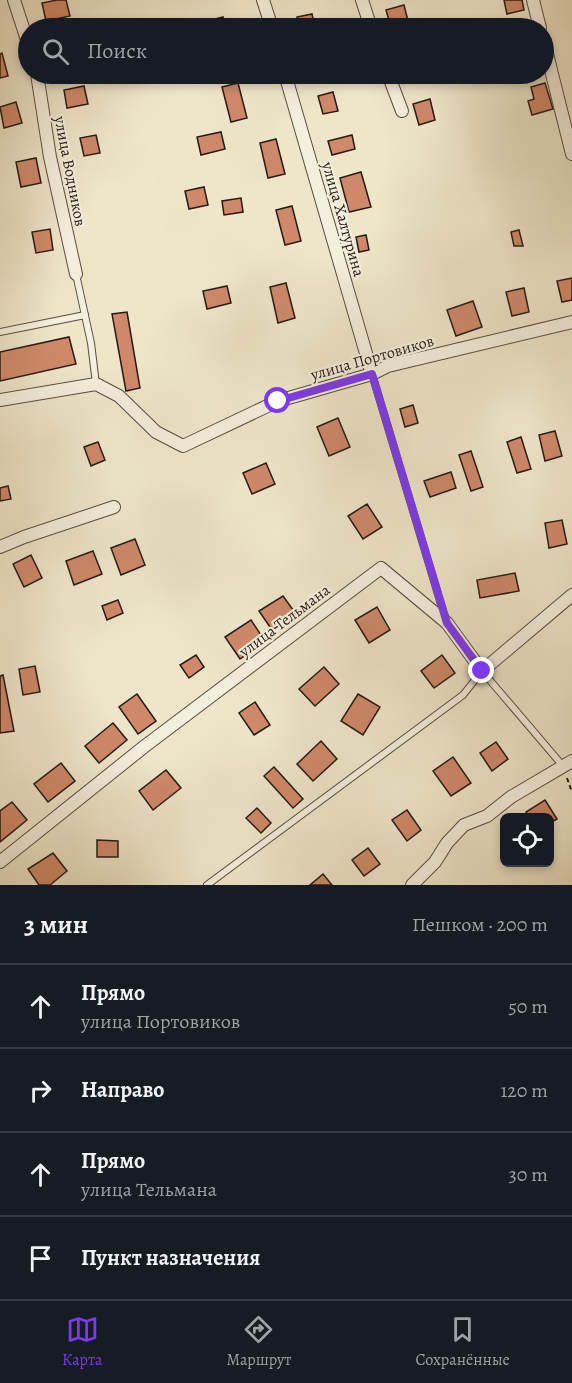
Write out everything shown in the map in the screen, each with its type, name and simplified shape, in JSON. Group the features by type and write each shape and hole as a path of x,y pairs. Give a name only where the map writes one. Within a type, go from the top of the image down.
{"street":[{"path":"14,0 20,18"},
{"path":"263,0 269,18"},
{"path":"362,0 368,18"},
{"path":"533,0 538,18"},
{"name":"улица Водников","path":"39,84 50,157 76,274"},
{"name":"улица Халтурина","path":"288,84 372,374"},
{"path":"392,84 402,111"},
{"path":"554,84 572,154"},
{"name":"улица Портовиков","path":"96,384 119,396 156,432 183,446 278,401 372,374 388,366 572,322"},
{"path":"0,400 96,384"},
{"path":"0,547 114,507"},
{"name":"улица Тельмана","path":"0,862 145,746 381,568 447,623 482,671"},
{"path":"482,671 572,595"},
{"path":"412,885 435,862 447,843 464,825 487,816 511,797 568,764"}],"lane":[{"path":"76,274 91,343 96,384"},
{"path":"0,332 85,315"},
{"path":"372,374 447,623"},
{"path":"207,885 463,696 482,671 568,764"}],"building":[{"path":"66,0 70,16 45,18 42,3"},
{"path":"504,0 522,0 524,10 507,14"},
{"path":"404,5 407,18 388,18 386,10"},
{"path":"312,14 313,18 297,18"},
{"path":"2,53 8,76 0,78 0,54"},
{"path":"238,84 247,118 231,122 222,87"},
{"path":"545,84 553,109 532,115 528,101 534,99 531,87"},
{"path":"84,86 88,104 67,108 64,90"},
{"path":"333,92 338,111 323,114 318,96"},
{"path":"430,99 435,120 419,125 413,104"},
{"path":"16,102 22,123 4,128 0,107"},
{"path":"221,132 225,149 201,155 197,137"},
{"path":"96,135 100,153 84,156 80,138"},
{"path":"352,135 355,149 332,155 328,141"},
{"path":"276,139 285,174 268,178 260,143"},
{"path":"36,158 41,183 21,187 16,162"},
{"path":"361,172 371,207 349,212 340,178"},
{"path":"204,187 208,205 189,209 185,191"},
{"path":"241,198 243,212 224,215 222,201"},
{"path":"292,206 301,241 285,245 276,210"},
{"path":"50,229 53,250 36,253 32,232"},
{"path":"519,230 523,246 514,246 511,232"},
{"path":"366,235 369,250 359,252 356,237"},
{"path":"572,278 572,300 562,302 557,281"},
{"path":"286,283 295,318 278,323 270,287"},
{"path":"227,286 231,303 207,309 203,291"},
{"path":"524,288 529,312 512,316 506,292"},
{"path":"473,301 482,327 456,336 447,310"},
{"path":"127,312 140,388 126,391 112,314"},
{"path":"69,337 76,364 0,381 0,352"},
{"path":"413,405 418,423 405,427 400,409"},
{"path":"338,418 350,447 329,456 317,427"},
{"path":"555,431 562,456 545,461 539,435"},
{"path":"521,437 531,469 517,473 507,442"},
{"path":"98,442 105,460 91,466 84,447"},
{"path":"471,451 483,487 471,491 459,455"},
{"path":"266,463 275,484 252,494 243,473"},
{"path":"451,472 456,488 430,497 424,481"},
{"path":"8,486 11,499 0,501 0,488"},
{"path":"367,504 382,527 363,539 348,516"},
{"path":"562,520 567,544 549,548 545,523"},
{"path":"135,539 145,565 121,575 111,548"},
{"path":"93,551 102,574 74,585 66,561"},
{"path":"31,555 42,578 24,587 13,564"},
{"path":"515,573 519,591 480,598 477,580"},
{"path":"283,596 296,614 272,630 259,611"},
{"path":"118,600 123,613 107,620 102,606"},
{"path":"377,607 390,630 369,643 355,620"},
{"path":"251,620 265,641 240,659 225,637"},
{"path":"196,655 204,667 189,678 180,665"},
{"path":"442,655 455,673 434,688 421,671"},
{"path":"35,666 40,692 23,695 19,669"},
{"path":"324,667 339,684 315,706 299,689"},
{"path":"3,675 14,731 0,733 0,676"},
{"path":"137,694 156,721 138,734 119,707"},
{"path":"358,694 380,707 363,735 341,721"},
{"path":"255,702 270,725 254,735 239,713"},
{"path":"113,723 127,740 99,763 85,746"},
{"path":"321,741 337,759 313,781 297,764"},
{"path":"496,742 508,759 492,771 480,753"},
{"path":"453,757 471,783 451,796 433,771"},
{"path":"61,763 75,781 48,802 34,784"},
{"path":"274,767 303,799 293,808 264,776"},
{"path":"166,770 181,788 153,810 139,791"},
{"path":"545,800 553,813 526,813"},
{"path":"12,802 27,820 0,842 0,811"},
{"path":"257,808 271,823 261,833 246,818"},
{"path":"407,810 421,830 407,841 392,820"},
{"path":"97,840 118,841 118,857 97,857"},
{"path":"368,848 380,864 364,876 352,860"},
{"path":"53,853 67,871 50,885 39,885 28,869"},
{"path":"323,874 332,885 310,885"}],"route":[{"path":"278,401 372,374 447,623 482,671"}]}
